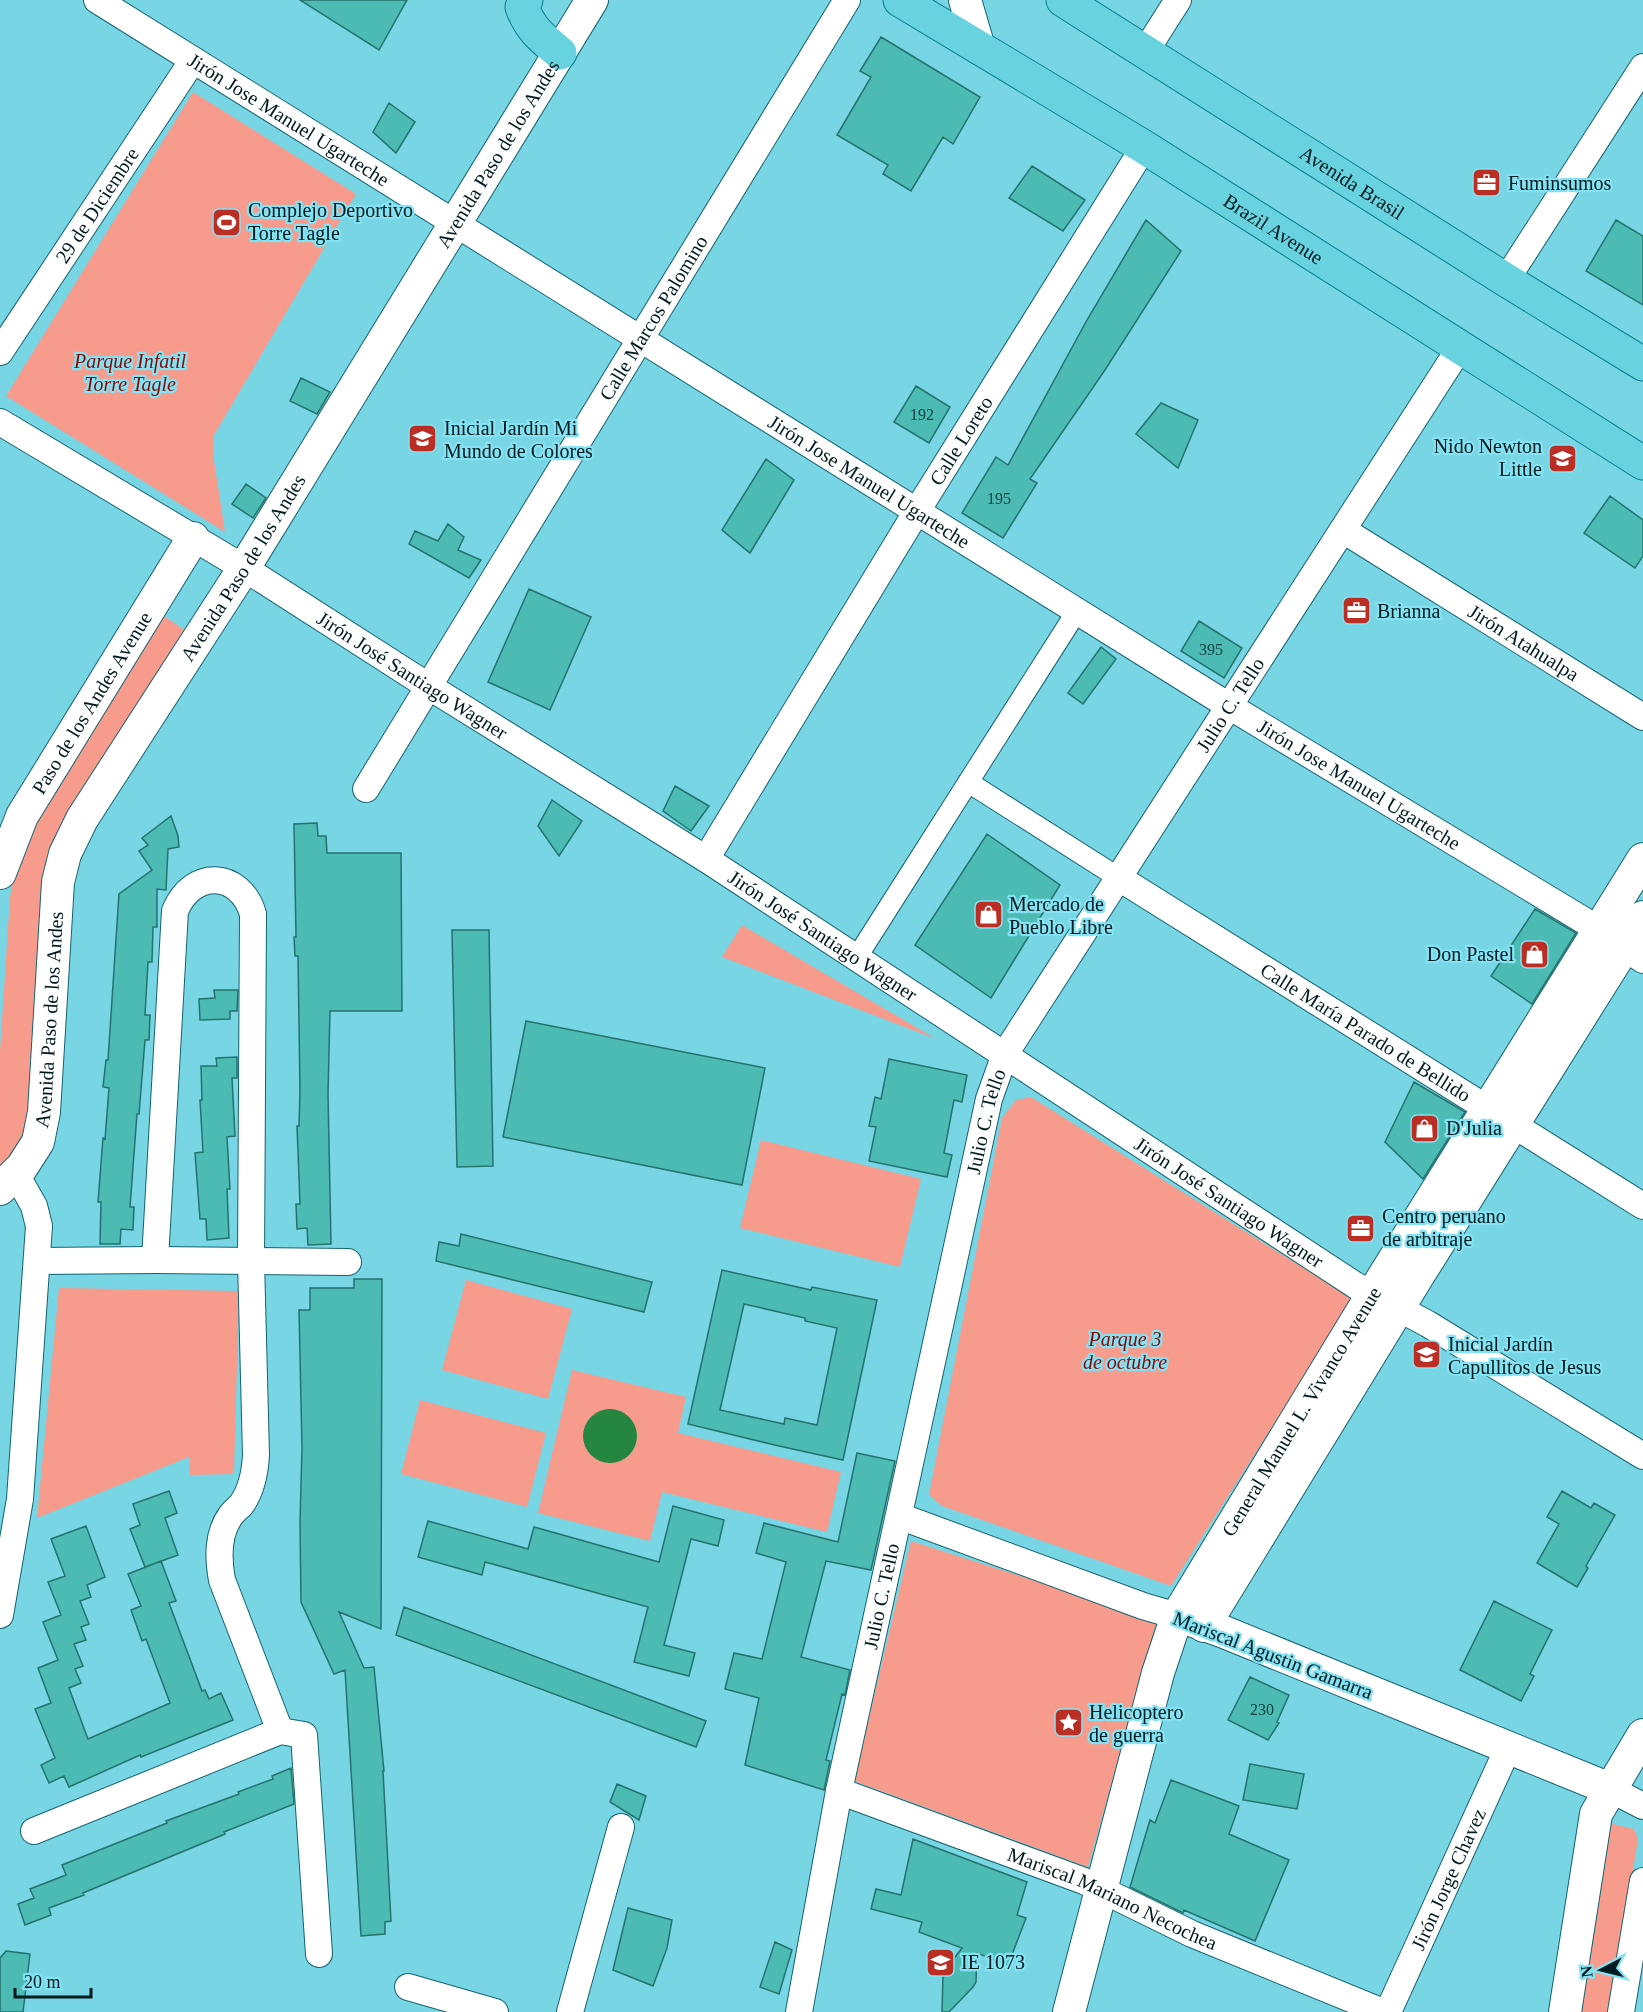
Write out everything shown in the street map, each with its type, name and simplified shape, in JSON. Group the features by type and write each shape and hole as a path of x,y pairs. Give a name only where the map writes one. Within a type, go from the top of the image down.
{"main road":[{"path":"526,0 522,7 527,21 538,35 560,53"},
{"name":"Brazil Avenue","path":"900,0 1144,147 1643,463"},
{"name":"Avenida Brasil","path":"1063,0 1643,364"}],"street":[{"name":"Jirón Jose Manuel Ugarteche","path":"97,0 1229,706 1634,954"},
{"name":"Avenida Paso de los Andes","path":"8,1181 22,1167 38,1142 44,1112 58,882 65,854 81,819 244,568 592,0"},
{"name":"Calle Marcos Palomino","path":"366,789 847,0"},
{"path":"965,0 979,48"},
{"path":"1145,51 1178,0"},
{"name":"29 de Diciembre","path":"0,352 193,60"},
{"path":"1506,280 1643,67"},
{"name":"Calle Loreto","path":"706,859 917,511 1144,147"},
{"name":"Julio C. Tello","path":"799,2012 839,1791 988,1099 1005,1054 1461,346"},
{"name":"Jirón José Santiago Wagner","path":"0,422 244,568 706,859 1385,1302 1428,1324 1643,1456"},
{"name":"Jirón Atahualpa","path":"1343,530 1643,717"},
{"name":"Paso de los Andes Avenue","path":"0,873 22,816 193,538"},
{"path":"857,957 1077,611"},
{"path":"968,782 1119,878"},
{"name":"General Manuel L. Vivanco Avenue","path":"1069,2012 1158,1673 1501,1116 1598,930 1643,859"},
{"name":"Calle María Parado de Bellido","path":"1119,878 1643,1206"},
{"path":"155,1260 176,910 187,891 206,881 218,880 228,882 244,895 253,914 251,1261 255,1469 247,1495 230,1516 223,1530 219,1546 219,1563 222,1580 280,1731"},
{"name":"General Manuel L. Vivanco Avenue","path":"1501,1116 1606,974 1634,954 1643,917"},
{"path":"0,1615 20,1499 39,1226 34,1206 8,1181"},
{"path":"37,1261 348,1262"},
{"name":"Mariscal Agustin Gamarra","path":"899,1516 1143,1606 1191,1621 1610,1789 1643,1806"},
{"path":"34,1831 280,1731 304,1735 319,1954"},
{"path":"1566,2012 1596,1814 1643,1735"},
{"name":"Jirón Jorge Chavez","path":"1385,2012 1508,1748"},
{"name":"Mariscal Mariano Necochea","path":"839,1791 1084,1881 1192,1934 1385,2012"},
{"path":"570,2012 621,1827"},
{"path":"1621,2012 1643,1881"},
{"path":"408,1987 495,2012"}],"green space":[{"name":"Parque Infatil Torre Tagle","path":"193,92 356,194 214,435 213,454 225,532 6,396"},
{"path":"164,616 192,635 75,814 32,1114 19,1144 0,1170 0,1051 10,897 14,873 25,841"},
{"path":"742,925 936,1039 722,957"},
{"name":"Parque 3 de octubre","path":"1031,1097 1353,1299 1171,1586 942,1506 929,1495 1002,1118 1016,1100"},
{"path":"761,1140 921,1179 900,1267 740,1228"},
{"path":"466,1280 572,1309 548,1399 442,1370"},
{"path":"59,1288 239,1291 234,1474 190,1475 189,1457 37,1518"},
{"path":"572,1370 686,1397 678,1433 841,1472 827,1532 662,1492 650,1541 538,1513"},
{"path":"420,1400 546,1433 527,1507 401,1474"},
{"path":"911,1541 1157,1620 1088,1867 854,1781"},
{"path":"1613,1824 1634,1829 1638,1839 1610,2012 1577,2012 1604,1828"}],"shaded area":[{"path":"605,1409 615,1409 625,1413 633,1421 637,1436 633,1451 625,1459 615,1463 605,1463 595,1459 587,1451 583,1441 583,1431 587,1421 595,1413"}],"building":[{"path":"300,0 407,0 379,50"},
{"path":"881,37 980,97 953,144 943,137 911,191 883,174 888,165 837,135 871,77 860,71"},
{"path":"389,103 415,122 396,153 373,132"},
{"path":"1032,166 1085,200 1063,231 1009,198"},
{"path":"1146,220 1181,251 1105,370 1030,479 1037,483 1003,538 962,513 996,457 1008,465 1087,320"},
{"path":"1616,220 1643,236 1643,305 1586,271"},
{"path":"301,378 330,392 317,414 290,401"},
{"path":"916,386 950,407 929,443 894,422"},
{"path":"1161,403 1198,420 1178,468 1136,434"},
{"path":"766,459 794,480 750,553 722,530"},
{"path":"246,484 266,498 253,518 232,504"},
{"path":"1610,496 1643,520 1643,556 1635,568 1584,533"},
{"path":"448,524 464,537 458,550 481,560 469,578 409,544 415,531 438,541"},
{"path":"529,589 591,617 550,710 488,682"},
{"path":"1199,621 1242,648 1224,678 1181,651"},
{"path":"1101,647 1116,659 1083,704 1068,693"},
{"path":"675,786 709,806 691,831 663,811"},
{"path":"552,800 582,821 559,856 538,826"},
{"path":"171,816 179,847 168,849 166,890 157,889 157,927 153,927 152,962 148,962 145,1015 150,1015 149,1040 145,1040 139,1114 137,1114 130,1207 134,1207 133,1230 121,1229 120,1244 100,1244 101,1202 98,1202 109,1088 103,1087 106,1060 108,1060 119,894 152,870 139,851 148,845 142,838"},
{"path":"317,823 318,836 326,836 327,853 401,853 402,1011 330,1011 328,1094 331,1244 308,1245 307,1228 297,1229 296,1204 300,1204 297,1126 299,1126 300,1091 298,956 295,956 294,937 296,937 294,824"},
{"name":"Mercado de Pueblo Libre","path":"987,834 1060,885 991,998 915,945"},
{"name":"Don Pastel","path":"1535,909 1576,933 1532,1004 1491,976"},
{"path":"452,930 489,930 493,1166 457,1167"},
{"path":"214,990 238,990 237,1011 230,1011 230,1019 200,1020 199,999 215,998"},
{"path":"526,1021 765,1068 742,1185 503,1137"},
{"path":"237,1057 237,1078 232,1078 235,1136 227,1137 230,1189 227,1189 229,1238 207,1240 206,1219 200,1219 195,1153 203,1152 201,1066 217,1066 216,1058"},
{"path":"889,1059 967,1075 962,1102 954,1100 944,1153 952,1155 947,1177 869,1161 876,1127 869,1126 875,1097 881,1099"},
{"name":"D'Julia","path":"1414,1082 1465,1112 1423,1179 1385,1142"},
{"path":"461,1234 652,1282 644,1312 436,1261 439,1242 459,1246"},
{"path":"722,1270 811,1290 812,1287 877,1300 843,1460 688,1424","holes":["744,1304 805,1318 805,1321 837,1328 817,1425 785,1418 784,1424 720,1410"]},
{"path":"354,1279 382,1279 381,1629 339,1612 364,1668 374,1667 384,1771 391,1921 385,1922 385,1934 361,1936 345,1670 334,1674 301,1602 300,1523 302,1447 299,1310 310,1310 310,1288 354,1288"},
{"path":"857,1453 895,1461 871,1570 826,1561 801,1657 850,1670 826,1760 830,1761 824,1790 745,1765 759,1698 725,1689 734,1653 762,1659 786,1562 756,1553 764,1523 838,1542"},
{"path":"169,1491 177,1513 165,1518 178,1555 145,1567 130,1529 140,1525 133,1504"},
{"path":"1562,1491 1591,1508 1594,1503 1615,1515 1586,1566 1588,1568 1577,1587 1537,1563 1559,1524 1547,1517"},
{"path":"673,1506 724,1520 718,1546 691,1539 664,1645 695,1653 689,1676 634,1662 648,1607 485,1562 482,1575 418,1557 428,1521 528,1549 534,1527 659,1562"},
{"path":"86,1526 105,1577 87,1585 91,1597 80,1601 89,1624 81,1627 86,1640 74,1644 83,1666 75,1669 81,1683 69,1688 88,1739 170,1703 146,1639 142,1641 131,1610 141,1606 128,1574 161,1561 176,1601 169,1603 202,1691 205,1690 209,1699 221,1693 233,1720 141,1757 140,1755 69,1787 64,1776 49,1783 41,1765 55,1758 35,1709 51,1703 38,1668 58,1660 43,1622 61,1615 48,1582 65,1576 51,1539"},
{"path":"1494,1601 1552,1630 1530,1674 1534,1676 1521,1701 1460,1670"},
{"path":"404,1607 706,1721 696,1747 396,1635"},
{"path":"1250,1677 1289,1695 1277,1722 1279,1723 1268,1740 1228,1720"},
{"path":"1250,1764 1304,1774 1297,1809 1243,1800"},
{"path":"291,1768 294,1804 49,1908 51,1915 25,1925 18,1904 34,1898 30,1889 66,1875 62,1865 167,1823 166,1821 239,1794 238,1792 273,1779 272,1776"},
{"path":"1171,1780 1239,1806 1229,1834 1289,1860 1255,1941 1184,1910 1183,1913 1130,1887 1150,1820 1155,1823"},
{"path":"617,1784 646,1796 639,1820 610,1802"},
{"path":"913,1839 1027,1882 1017,1915 1026,1918 1008,1965 977,1953 976,1982 949,2012 942,2012 943,1975 962,1948 919,1932 922,1922 871,1909 876,1889 901,1895"},
{"path":"628,1908 672,1920 667,1948 653,1986 613,1970"},
{"path":"775,1942 792,1950 779,1994 760,1987"},
{"path":"6,1951 30,1954 23,2012 0,2012 0,1958"}],"place":[{"name":"Fuminsumos","path":"1487,183"},
{"name":"Complejo Deportivo Torre Tagle","path":"227,222"},
{"name":"Inicial Jardín Mi Mundo de Colores","path":"423,439"},
{"name":"Nido Newton Little","path":"1563,458"},
{"name":"Brianna","path":"1356,611"},
{"name":"Mercado de Pueblo Libre","path":"988,915"},
{"name":"Don Pastel","path":"1535,954"},
{"name":"D'Julia","path":"1425,1128"},
{"name":"Centro peruano de arbitraje","path":"1361,1228"},
{"name":"Inicial Jardín Capullitos de Jesus","path":"1427,1355"},
{"name":"Helicoptero de guerra","path":"1068,1723"},
{"name":"IE 1073","path":"940,1962"}]}
